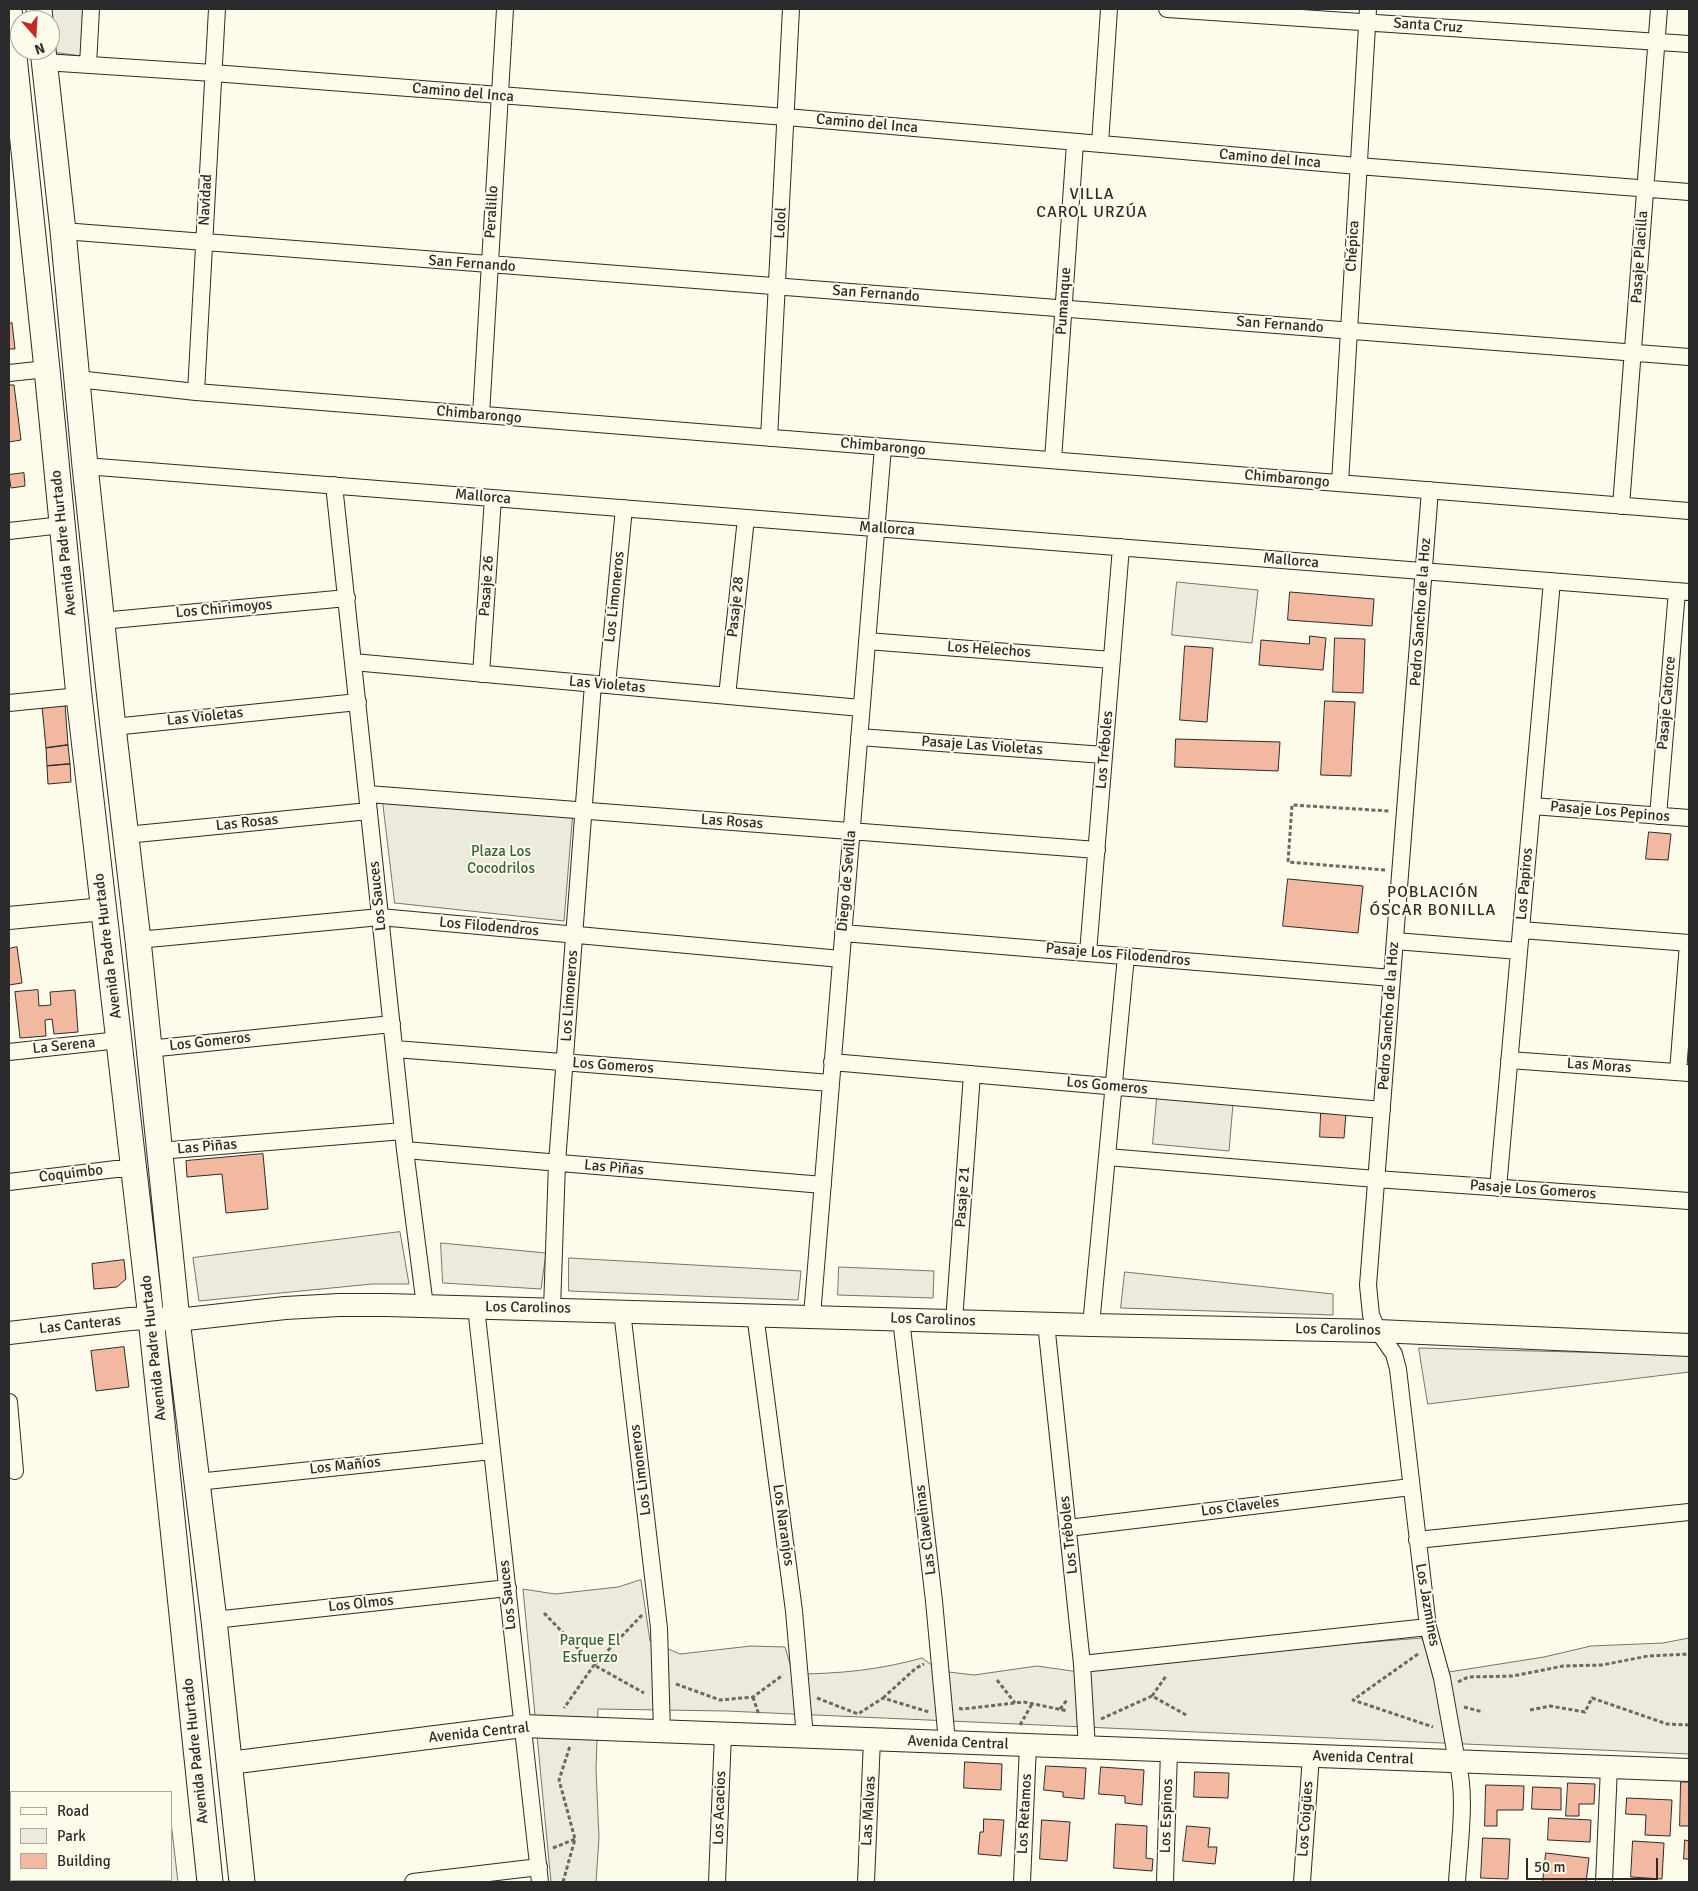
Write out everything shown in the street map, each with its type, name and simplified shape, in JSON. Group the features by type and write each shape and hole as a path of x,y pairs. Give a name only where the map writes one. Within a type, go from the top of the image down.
{"main road":[{"name":"Avenida Padre Hurtado","path":"16,60 80,696 151,1318 210,1882"},
{"name":"Avenida Padre Hurtado","path":"43,60 177,1320 214,1620 242,1882"},
{"path":"195,1742 212,1757 229,1763"}],"street":[{"path":"88,65 91,9"},
{"name":"Navidad","path":"196,392 217,9"},
{"name":"Peralillo","path":"481,415 504,9"},
{"name":"Lolol","path":"769,438 792,9"},
{"path":"1100,144 1109,9"},
{"name":"Santa Cruz","path":"1167,9 1368,16 1689,44"},
{"name":"Pasaje Placilla","path":"1621,506 1659,9"},
{"name":"Chépica","path":"1340,483 1368,16"},
{"name":"Camino del Inca","path":"60,59 88,65 786,117 1075,143 1689,192"},
{"name":"Pumanque","path":"1052,460 1075,143"},
{"name":"San Fernando","path":"63,231 1689,357"},
{"path":"9,373 48,368"},
{"name":"Chimbarongo","path":"77,379 196,392 1689,511"},
{"name":"Diego de Sevilla","path":"812,1316 883,447"},
{"name":"Mallorca","path":"85,466 1683,591"},
{"name":"Los Sauces","path":"334,486 405,1150 425,1306"},
{"name":"Pedro Sancho de la Hoz","path":"1378,1330 1371,1315 1368,1285 1430,490"},
{"name":"Pasaje 26","path":"480,674 493,498"},
{"name":"Los Limoneros","path":"552,1309 557,1163 584,811 624,508"},
{"name":"Pasaje 28","path":"727,696 746,518"},
{"path":"9,531 62,525"},
{"name":"Los Tréboles","path":"1088,953 1121,547"},
{"name":"Los Papiros","path":"1498,1188 1552,581"},
{"name":"Pasaje Catorce","path":"1658,816 1683,591"},
{"name":"Los Chirimoyos","path":"102,621 347,598"},
{"name":"Los Helechos","path":"867,641 1112,660"},
{"name":"Las Violetas","path":"353,662 862,708"},
{"path":"9,703 80,696"},
{"name":"Las Violetas","path":"113,727 358,702"},
{"name":"Pasaje Las Violetas","path":"859,737 1104,755"},
{"name":"Las Rosas","path":"368,794 1096,850"},
{"name":"Pasaje Los Pepinos","path":"1532,806 1689,818"},
{"name":"Las Rosas","path":"126,836 369,811"},
{"path":"9,918 104,909"},
{"name":"Los Filodendros","path":"138,940 380,917 841,959"},
{"path":"1521,930 1689,943 1684,1073"},
{"name":"Pasaje Los Filodendros","path":"843,933 1392,978"},
{"path":"1395,941 1519,951"},
{"path":"1091,1325 1126,956"},
{"name":"Los Gomeros","path":"148,1049 392,1024"},
{"name":"La Serena","path":"9,1052 119,1040"},
{"name":"Los Gomeros","path":"395,1049 831,1083"},
{"name":"Las Moras","path":"1509,1060 1684,1073"},
{"name":"Los Gomeros","path":"832,1062 1382,1110"},
{"name":"Pasaje 21","path":"954,1321 972,1074"},
{"name":"Las Piñas","path":"159,1151 403,1131"},
{"name":"Las Piñas","path":"405,1150 822,1185"},
{"path":"1107,1157 1376,1179"},
{"name":"Coquimbo","path":"9,1182 116,1169 134,1169"},
{"name":"Pasaje Los Gomeros","path":"1376,1179 1689,1202"},
{"name":"Los Carolinos","path":"177,1320 321,1306 425,1306 1091,1325 1378,1330 1689,1346"},
{"name":"Los Sauces","path":"476,1307 539,1868"},
{"name":"Los Limoneros","path":"622,1311 659,1628 661,1678"},
{"name":"Los Naranjos","path":"754,1314 793,1601 805,1737"},
{"name":"Las Canteras","path":"9,1332 151,1318 177,1320"},
{"name":"Las Clavelinas","path":"901,1319 947,1742"},
{"name":"Los Tréboles","path":"1046,1323 1082,1664 1087,1748"},
{"name":"Los Jazmines","path":"1378,1330 1394,1354 1398,1369 1428,1627 1444,1688 1460,1772 1462,1793 1457,1882"},
{"path":"9,1402 15,1471"},
{"name":"Los Mañíos","path":"197,1482 492,1450"},
{"name":"Los Claveles","path":"1068,1528 1411,1487"},
{"path":"1417,1540 1689,1512"},
{"name":"Los Olmos","path":"214,1620 508,1588"},
{"path":"1082,1664 1428,1627"},
{"path":"661,1678 662,1732"},
{"name":"Avenida Central","path":"229,1763 523,1726 1689,1770"},
{"name":"Los Acacios","path":"717,1882 723,1734"},
{"name":"Las Malvas","path":"866,1882 872,1739"},
{"name":"Los Retamos","path":"1022,1882 1028,1745"},
{"name":"Los Espinos","path":"1165,1882 1169,1750"},
{"name":"Los Coigües","path":"1302,1882 1311,1756"},
{"path":"1604,1882 1609,1767"},
{"path":"412,1882 539,1868"}],"path":[{"path":"1401,872 1288,862 1292,805 1405,812"},
{"path":"550,1727 594,1665 656,1601"},
{"path":"544,1613 594,1665 662,1704"},
{"path":"1433,1644 1353,1700 1453,1733"},
{"path":"1444,1688 1468,1677 1513,1676 1562,1666 1602,1665 1648,1656 1689,1654"},
{"path":"802,1693 858,1714 882,1698 916,1668 939,1657"},
{"path":"661,1678 720,1700 753,1697 799,1663"},
{"path":"882,1698 944,1710 1024,1702 1086,1720 1152,1696 1166,1676"},
{"path":"998,1680 1015,1703"},
{"path":"1152,1696 1188,1716"},
{"path":"1530,1710 1550,1706 1585,1712 1592,1698 1667,1724 1689,1725"},
{"path":"563,1882 575,1839 559,1780 575,1728"},
{"path":"539,1868 575,1839"}],"green space":[{"path":"84,9 81,56 60,53 60,10 49,10"},
{"path":"1177,582 1258,590 1252,643 1172,635"},
{"name":"Plaza Los Cocodrilos","path":"383,802 573,811 564,921 395,903"},
{"path":"1157,1098 1233,1104 1229,1151 1153,1144"},
{"path":"400,1232 409,1284 372,1284 199,1301 193,1258"},
{"path":"441,1243 546,1253 541,1289 443,1283"},
{"path":"569,1258 801,1271 798,1300 569,1291"},
{"path":"839,1267 934,1271 933,1298 838,1295"},
{"path":"1125,1272 1333,1294 1333,1315 1121,1308"},
{"path":"1419,1348 1689,1355 1689,1372 1428,1404"},
{"name":"Parque El Esfuerzo","path":"641,1580 650,1641 680,1654 751,1646 785,1647 793,1674 858,1670 890,1666 922,1658 940,1671 974,1675 1037,1666 1072,1671 1191,1656 1422,1638 1436,1674 1544,1657 1591,1646 1663,1643 1689,1638 1689,1754 726,1711 598,1709 596,1769 599,1838 596,1882 551,1882 523,1589 555,1594 618,1587"}],"shaded area":[{"path":"172,1831 178,1882 89,1882 172,1881"}],"building":[{"path":"12,323 15,349 9,349 9,324"},
{"path":"9,385 14,385 21,440 9,442"},
{"path":"24,473 25,486 11,488 9,475"},
{"path":"1290,592 1374,599 1372,626 1288,620"},
{"path":"1310,636 1326,638 1323,670 1259,665 1261,640 1309,644"},
{"path":"1335,638 1365,639 1363,693 1333,692"},
{"path":"1185,646 1213,648 1207,722 1180,720"},
{"path":"1325,701 1355,702 1351,776 1321,775"},
{"path":"65,704 68,745 46,748 42,706"},
{"path":"1176,739 1280,742 1278,771 1175,767"},
{"path":"68,745 70,764 47,766 46,748"},
{"path":"70,764 71,782 48,784 47,766"},
{"path":"1649,832 1671,834 1668,860 1646,859"},
{"path":"1288,879 1363,886 1358,933 1283,926"},
{"path":"17,947 22,983 9,985 9,949"},
{"path":"38,990 39,1006 51,1005 50,992 75,990 78,1032 54,1034 52,1019 45,1020 46,1036 20,1038 15,992"},
{"path":"1321,1113 1346,1114 1344,1138 1320,1137"},
{"path":"263,1154 268,1209 226,1213 222,1174 187,1177 186,1161"},
{"path":"124,1260 126,1279 117,1287 94,1289 92,1264"},
{"path":"124,1347 129,1387 96,1391 91,1351"},
{"path":"965,1762 1002,1764 1001,1790 964,1788"},
{"path":"1046,1766 1086,1768 1084,1799 1063,1797 1063,1792 1044,1790"},
{"path":"1101,1767 1144,1770 1142,1805 1125,1803 1125,1796 1099,1794"},
{"path":"1195,1772 1229,1773 1228,1798 1194,1797"},
{"path":"1681,1782 1689,1782 1689,1826 1680,1826"},
{"path":"1568,1783 1595,1784 1594,1804 1579,1804 1579,1816 1566,1816"},
{"path":"1486,1785 1524,1786 1523,1810 1497,1810 1497,1826 1485,1826"},
{"path":"1533,1787 1561,1788 1561,1810 1532,1809"},
{"path":"1627,1798 1672,1800 1670,1836 1645,1835 1646,1815 1626,1814"},
{"path":"1549,1818 1591,1820 1590,1842 1548,1840"},
{"path":"984,1819 1004,1820 1001,1856 978,1854 980,1832 983,1832"},
{"path":"1042,1820 1070,1822 1067,1861 1040,1859"},
{"path":"1116,1824 1147,1826 1146,1858 1153,1859 1152,1871 1114,1868"},
{"path":"1187,1826 1210,1828 1208,1847 1217,1847 1215,1864 1183,1861"},
{"path":"1483,1838 1510,1839 1508,1879 1481,1878"},
{"path":"1685,1840 1689,1841 1689,1859 1684,1859"},
{"path":"1633,1841 1664,1843 1662,1879 1631,1877"},
{"path":"1546,1853 1589,1858 1586,1882 1543,1882"}],"district":[{"name":"VILLA CAROL URZÚA","path":"1092,204"},
{"name":"POBLACIÓN ÓSCAR BONILLA","path":"1433,902"}]}
